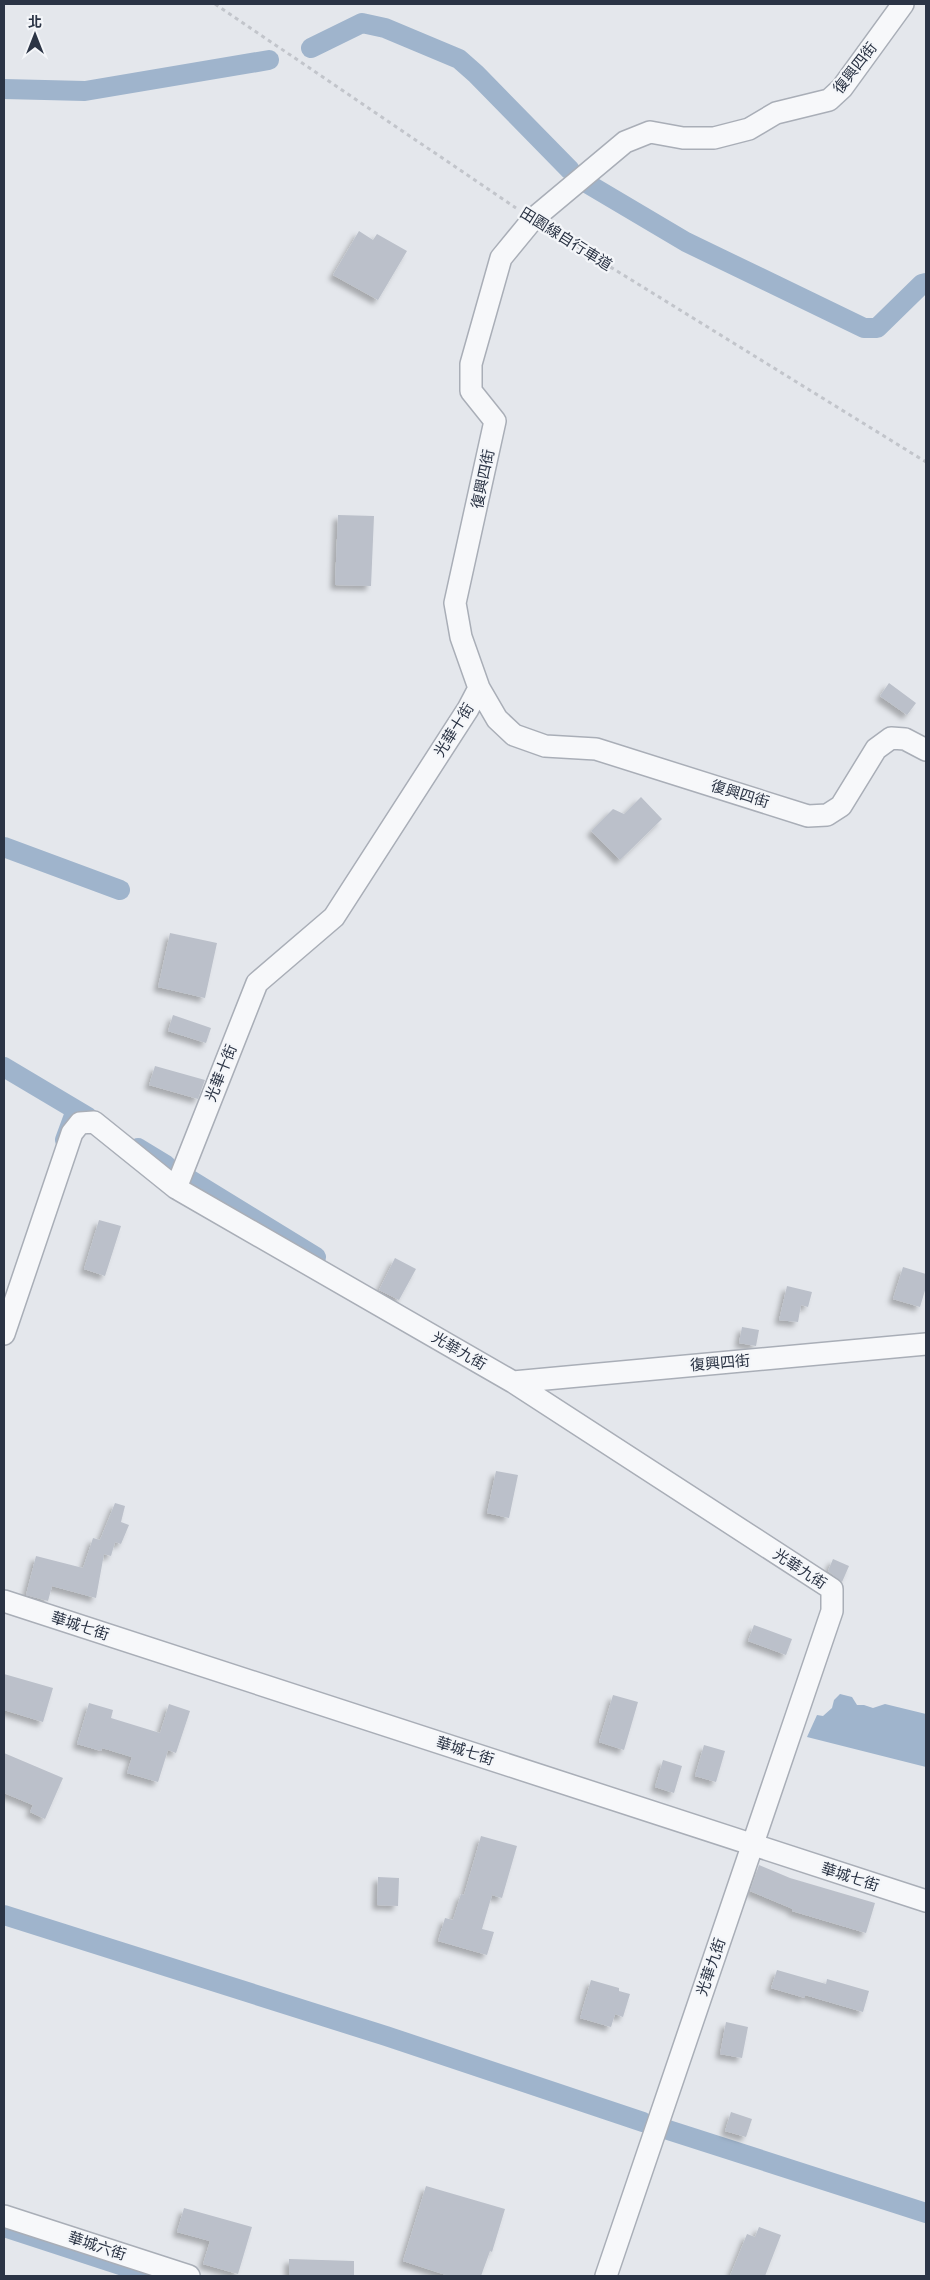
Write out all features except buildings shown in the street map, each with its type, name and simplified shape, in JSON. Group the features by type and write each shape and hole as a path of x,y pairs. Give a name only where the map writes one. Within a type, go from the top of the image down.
{"street":[{"name":"復興四街","path":"903,4 842,88 829,100 776,113 749,129 714,138 683,138 650,132 625,142 533,219 501,258 471,364 471,392 495,421 455,603 461,637 479,688 497,719 514,735 545,746 596,749 808,816 827,814 841,806 876,749 890,738 905,739 926,750"},
{"name":"光華十街","path":"176,1188 257,983 334,917 468,710 479,688"},
{"path":"4,1334 72,1133 80,1123 94,1122 176,1188"},
{"name":"光華九街","path":"176,1188 513,1382 832,1590 832,1611 606,2276"},
{"name":"復興四街","path":"513,1382 926,1344"},
{"name":"華城七街","path":"4,1601 926,1901"},
{"name":"華城六街","path":"4,2216 190,2276"}],"path":[{"name":"田園線自行車道","path":"215,4 533,219 926,462"}],"water":[{"path":"840,1694 852,1697 857,1705 873,1708 885,1704 926,1714 926,1767 807,1737 817,1715 823,1716 832,1708 834,1700"}],"waterway":[{"path":"311,48 362,23 385,28 459,59 570,170"},
{"path":"4,89 85,91 269,60"},
{"path":"583,181 686,242 864,328 877,328 922,284 926,283"},
{"path":"4,847 120,890"},
{"path":"4,1067 88,1117"},
{"path":"65,1140 76,1110"},
{"path":"138,1148 166,1165"},
{"path":"184,1176 316,1257"},
{"path":"4,1915 386,2036 643,2122"},
{"path":"665,2129 926,2213"},
{"path":"4,2227 154,2276"}]}
